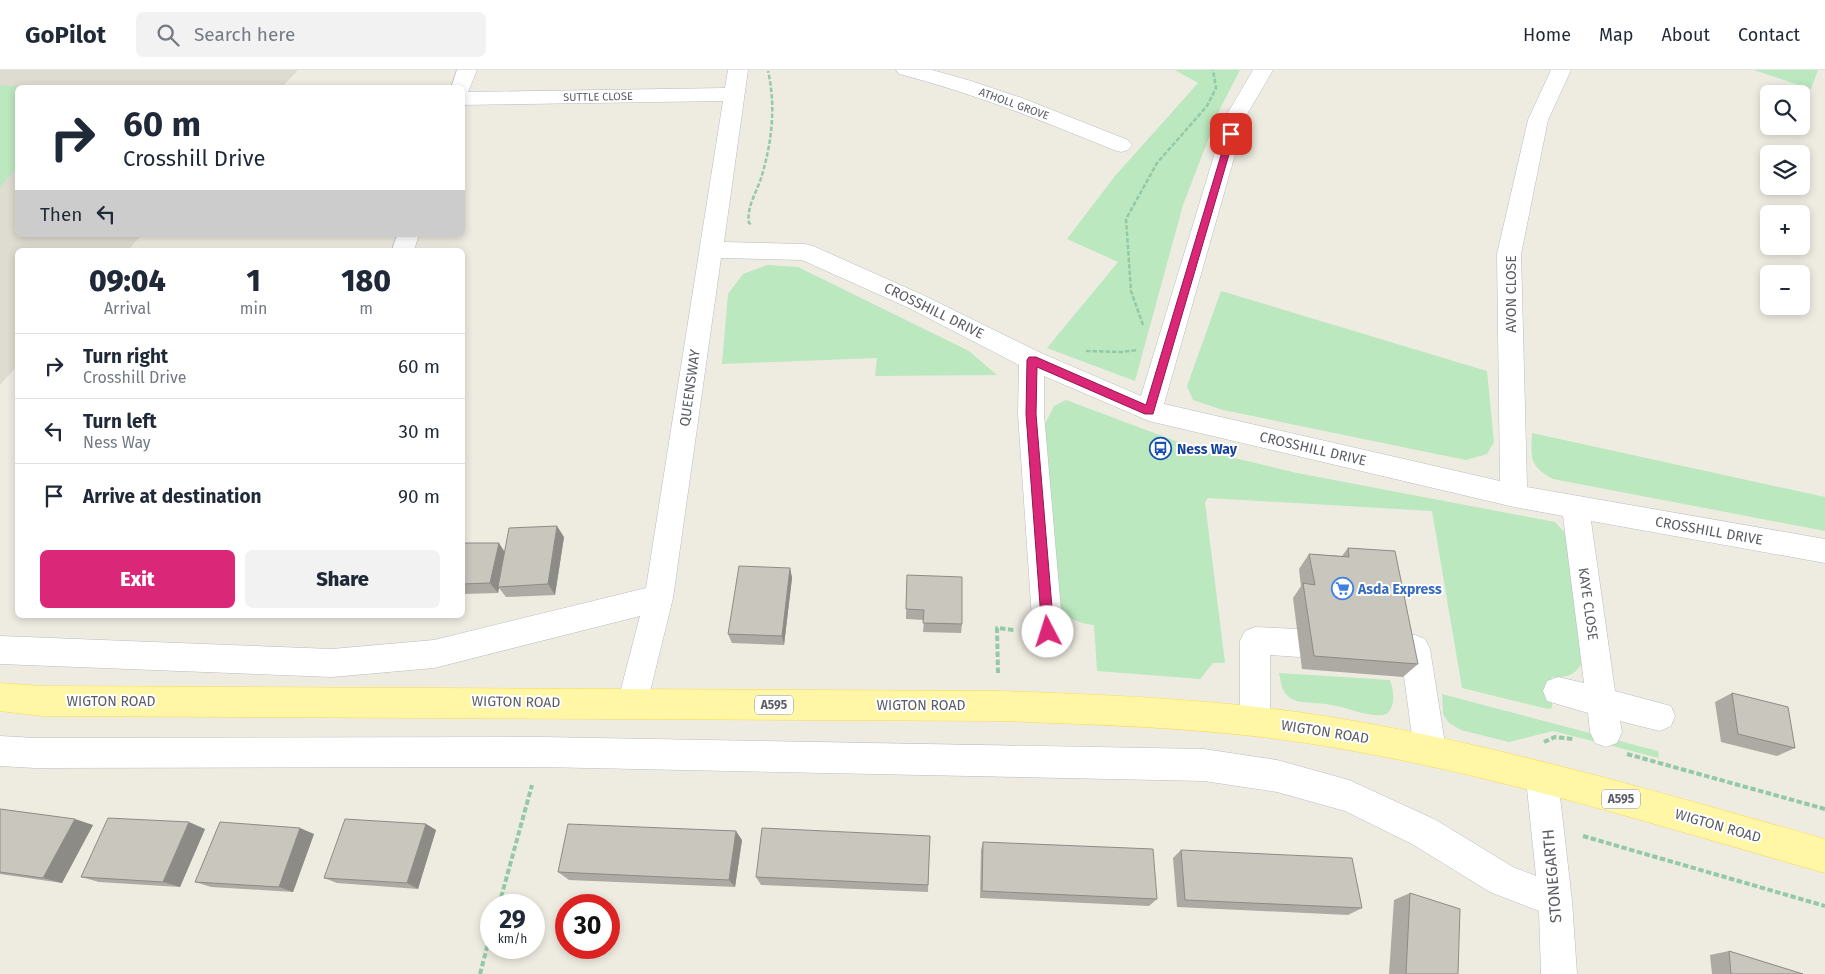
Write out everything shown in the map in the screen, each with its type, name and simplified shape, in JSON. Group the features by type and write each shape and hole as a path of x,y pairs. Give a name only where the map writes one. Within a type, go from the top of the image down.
{"main road":[{"name":"WIGTON ROAD","path":"0,697 42,701 1000,706 1151,712 1255,721 1325,731 1430,750 1825,856"}],"street":[{"path":"462,85 467,70"},
{"name":"QUEENSWAY","path":"632,704 659,598 738,70"},
{"name":"ATHOLL GROVE","path":"906,70 930,75 1021,106 1121,145"},
{"path":"1149,411 1236,116 1263,70"},
{"name":"AVON CLOSE","path":"1514,496 1510,254 1538,120 1560,70"},
{"name":"SUTTLE CLOSE","path":"465,99 733,94"},
{"name":"CROSSHILL DRIVE","path":"710,250 805,252 917,302 1032,360 1149,411 1514,496 1825,551"},
{"path":"1032,360 1031,414 1048,632"},
{"name":"KAYE CLOSE","path":"1574,507 1602,700 1612,742"},
{"path":"0,650 332,663 434,654 659,598"},
{"path":"1255,721 1255,641 1299,643"},
{"path":"1398,648 1415,649 1430,750"},
{"path":"1558,691 1602,700 1660,716"},
{"path":"0,751 35,754 541,752 815,759 1204,765 1277,776 1349,796 1424,832 1502,880 1555,901"},
{"name":"STONEGARTH","path":"1542,779 1555,901 1559,974"}],"path":[{"path":"756,225 749,223 747,216 759,186 769,140 774,100 767,70"},
{"path":"1144,329 1131,292 1126,219 1157,163 1207,106 1216,88 1213,70"},
{"path":"1079,351 1122,352 1138,349"},
{"path":"1000,706 998,628 1048,632"},
{"path":"1542,779 1539,751 1543,742 1555,737 1575,739"},
{"path":"1612,742 1825,809"},
{"path":"502,894 533,782"},
{"path":"1548,826 1825,906"},
{"path":"480,974 484,959"}],"shaded area":[{"path":"0,70 298,70 284,85 15,85 15,237 140,237 130,248 15,248 15,368 0,385"}],"green space":[{"path":"1175,70 1240,70 1220,109 1183,205 1135,381 1047,348 1118,262 1067,239 1115,176 1198,83"},
{"path":"1754,70 1818,70 1811,89 1810,85 1799,85"},
{"path":"0,85 15,86 15,170 0,187"},
{"path":"767,265 798,267 969,351 997,375 875,376 877,358 722,364 728,294 743,274"},
{"path":"1221,291 1487,371 1494,442 1487,454 1466,460 1223,410 1193,400 1187,386"},
{"path":"1066,400 1197,449 1297,473 1555,522 1566,534 1583,660 1581,665 1571,674 1562,677 1552,677 1552,708 1548,709 1462,688 1432,511 1208,498 1205,502 1225,663 1213,663 1200,679 1097,671 1094,625 1074,620 1060,606 1043,428 1054,406"},
{"path":"1532,433 1825,497 1825,531 1553,479 1539,470 1533,461 1531,449"},
{"path":"1279,673 1390,680 1393,693 1392,706 1387,714 1373,715 1338,706 1293,700 1284,692"},
{"path":"1442,694 1658,751 1659,758 1553,731 1509,742 1461,730 1449,723 1443,714"}],"building":[{"path":"557,526 548,584 498,587 509,528"},
{"path":"465,543 499,543 490,583 465,584"},
{"path":"1348,548 1395,551 1418,664 1314,656 1303,583 1315,585 1309,554 1349,557"},
{"path":"739,566 790,568 782,636 728,634"},
{"path":"907,575 962,577 962,624 923,623 924,610 906,609"},
{"path":"1732,693 1788,707 1795,748 1738,734"},
{"path":"0,809 75,819 43,878 0,872"},
{"path":"108,818 189,822 163,882 81,877"},
{"path":"345,819 426,824 407,883 324,878"},
{"path":"220,822 300,828 279,887 195,882"},
{"path":"568,824 736,831 729,880 558,872"},
{"path":"762,828 930,836 928,885 756,877"},
{"path":"983,842 1153,849 1157,899 982,891"},
{"path":"1181,850 1352,858 1362,908 1185,900"},
{"path":"1410,893 1460,909 1458,974 1406,974"},
{"path":"1729,951 1803,974 1731,974"}],"place":[{"name":"Ness Way","path":"1161,449"},
{"name":"Asda Express","path":"1342,589"}],"route":[{"path":"1048,632 1031,414 1032,360 1149,411 1231,134"}]}
